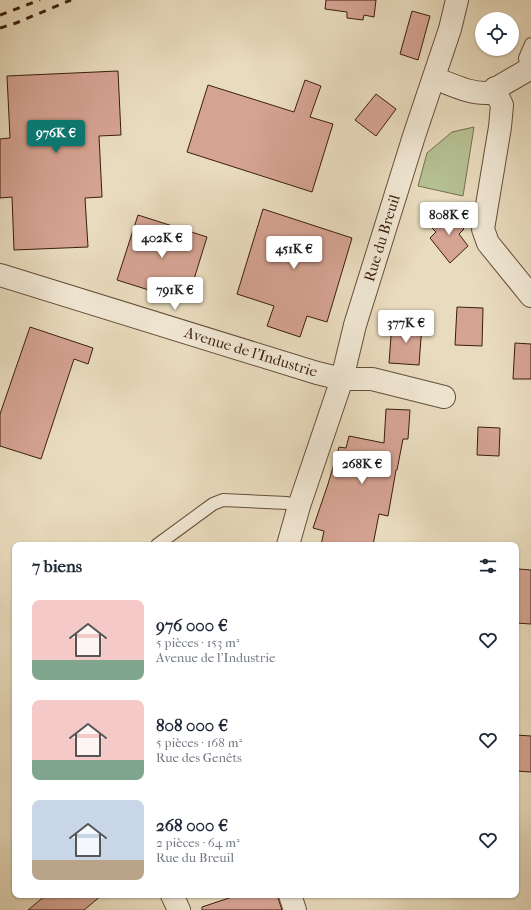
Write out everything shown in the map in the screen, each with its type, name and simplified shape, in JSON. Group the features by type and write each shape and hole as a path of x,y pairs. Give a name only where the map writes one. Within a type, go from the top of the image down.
{"street":[{"name":"Rue du Breuil","path":"289,542 299,506 342,378 354,325 414,136 450,29 457,0"},
{"path":"434,78 471,91 488,93 529,69"},
{"path":"495,88 502,106 500,127 483,229 488,244 531,296"},
{"name":"Avenue de l'Industrie","path":"0,275 317,373 342,378 372,379 444,397"},
{"path":"173,898 179,910"},
{"path":"291,898 295,910"}],"lane":[{"path":"529,69 525,58 531,44"},
{"path":"161,542 213,504 223,500 286,503 299,506"}],"green space":[{"path":"474,127 463,196 418,186 427,153 452,132"}],"building":[{"path":"326,0 376,0 374,17 364,15 363,20 347,18 347,12 325,9"},
{"path":"412,11 430,16 418,60 400,54"},
{"path":"118,71 121,135 99,136 102,197 85,198 88,247 14,250 12,197 0,198 0,139 10,138 7,76"},
{"path":"305,80 321,86 310,117 333,124 312,192 187,152 208,85 294,112"},
{"path":"376,94 396,109 376,136 355,120"},
{"path":"263,209 352,238 327,322 307,316 300,337 267,326 274,306 237,294"},
{"path":"447,209 464,229 459,234 468,246 450,263 430,238 436,232 432,228 437,224 434,221"},
{"path":"138,215 207,237 187,302 117,280"},
{"path":"457,307 483,308 482,346 455,345"},
{"path":"392,323 422,325 419,365 389,363"},
{"path":"30,327 93,348 88,364 74,359 41,459 0,446 0,414"},
{"path":"515,343 531,344 531,379 513,379"},
{"path":"386,409 410,410 408,439 403,439 388,516 379,514 374,542 322,542 324,531 313,528 339,447 346,448 349,436 384,443"},
{"path":"478,427 500,428 499,456 477,455"},
{"path":"519,569 531,570 531,624 519,623"},
{"path":"519,735 531,736 531,772 519,771"},
{"path":"42,898 98,898 84,910 28,910"},
{"path":"229,898 278,898 282,910 202,910 202,907"}],"railway":[{"path":"0,15 40,0"},
{"path":"0,28 16,23 71,0"}]}
